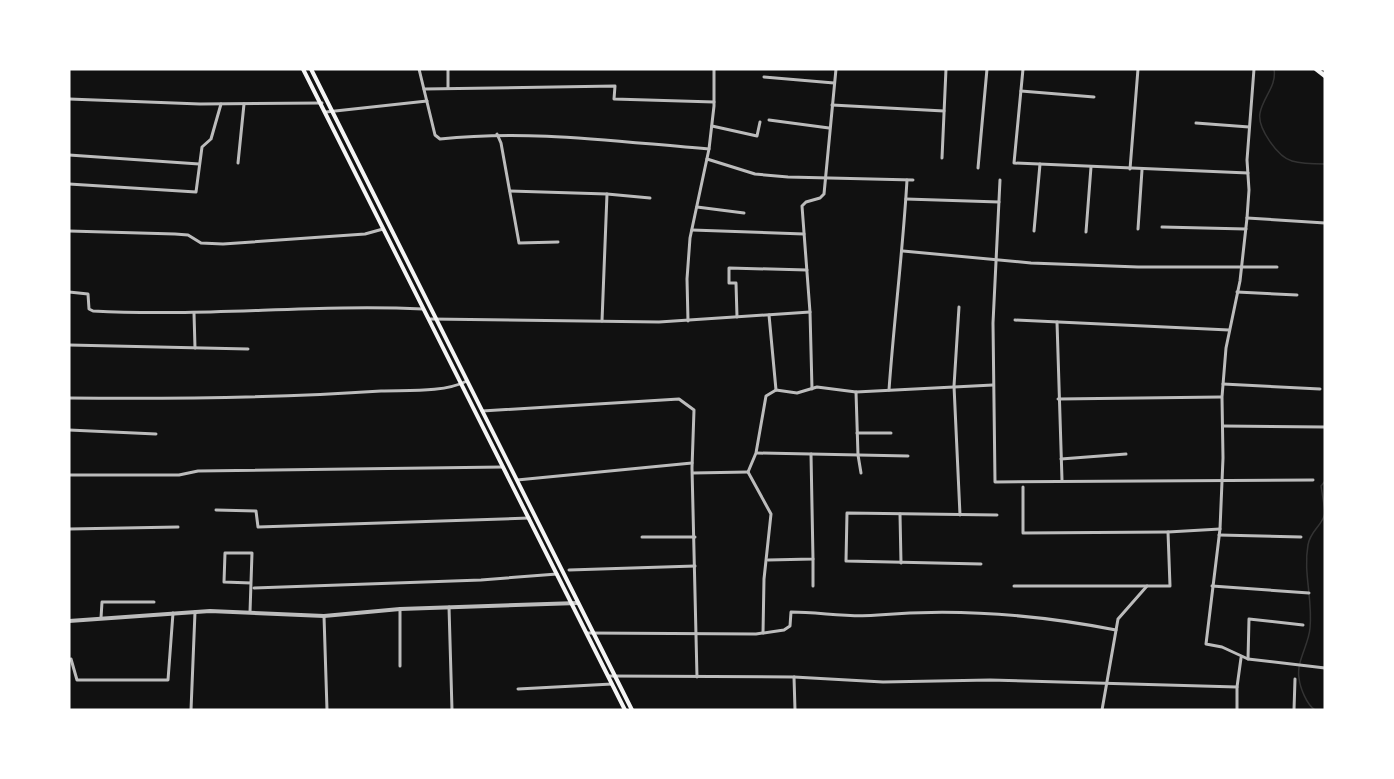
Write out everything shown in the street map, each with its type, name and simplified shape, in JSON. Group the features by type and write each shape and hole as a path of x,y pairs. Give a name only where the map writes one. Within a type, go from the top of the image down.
{"main road":[{"path":"303,69 625,710"},
{"path":"311,69 632,710"},
{"path":"1316,69 1325,76"}],"street":[{"path":"419,69 435,135 440,139 497,135 601,138 637,144 709,149"},
{"path":"448,69 448,88"},
{"path":"688,321 687,279 692,230 709,149 714,102 714,69"},
{"path":"812,388 810,312 802,206 824,194 836,69"},
{"path":"942,158 946,69"},
{"path":"978,168 987,69"},
{"path":"1023,69 1014,163 1248,173"},
{"path":"1130,169 1138,69"},
{"path":"1254,69 1249,127 1247,218 1242,266 1229,330 1223,384 1220,529 1206,644 1222,647 1241,658 1289,666 1325,668"},
{"path":"764,77 834,83"},
{"path":"424,89 615,86 614,99 714,102"},
{"path":"1021,91 1094,97"},
{"path":"69,99 221,104 322,103"},
{"path":"326,112 427,101"},
{"path":"69,184 196,192 202,147 211,139 221,104"},
{"path":"238,163 244,104"},
{"path":"831,104 944,111"},
{"path":"769,120 829,128"},
{"path":"712,126 757,136 760,122"},
{"path":"1196,123 1249,127"},
{"path":"497,135 519,243 558,242"},
{"path":"69,155 199,164"},
{"path":"707,159 755,174 913,180"},
{"path":"1034,231 1040,164"},
{"path":"1086,232 1091,167"},
{"path":"1138,230 1142,170"},
{"path":"889,390 903,251 907,180"},
{"path":"1000,180 993,385 994,482 1313,480"},
{"path":"510,191 607,194 650,198"},
{"path":"603,321 607,194"},
{"path":"906,199 999,202"},
{"path":"697,207 744,213"},
{"path":"1247,218 1325,223"},
{"path":"1162,227 1246,229"},
{"path":"69,231 176,234 188,235 201,243 224,243 365,234 384,228"},
{"path":"692,230 804,234"},
{"path":"903,251 996,261 1138,267 1277,267"},
{"path":"737,317 736,283 729,283 729,268 807,270"},
{"path":"69,292 88,294 89,309 93,311 194,313 316,308 425,309"},
{"path":"1237,292 1297,295"},
{"path":"958,307 954,386 960,515"},
{"path":"430,319 688,321 810,312"},
{"path":"194,313 195,348"},
{"path":"769,315 776,390"},
{"path":"1015,320 1229,330"},
{"path":"1057,322 1062,480"},
{"path":"69,345 248,349"},
{"path":"69,399 201,399 361,392 462,384 467,381"},
{"path":"1223,384 1320,389"},
{"path":"748,472 756,453 766,396 776,390 797,393 817,387 856,392 993,385"},
{"path":"856,392 858,455 861,472"},
{"path":"1058,399 1222,397"},
{"path":"482,411 679,399 694,410 692,473 697,677"},
{"path":"1223,426 1325,427"},
{"path":"69,430 156,434"},
{"path":"857,433 891,433"},
{"path":"756,453 908,456"},
{"path":"811,454 813,586"},
{"path":"1061,459 1126,454"},
{"path":"517,480 692,463"},
{"path":"69,476 179,475 198,471 503,467"},
{"path":"692,473 748,472"},
{"path":"748,472 771,514 763,633"},
{"path":"1023,487 1023,533 1168,532 1220,529"},
{"path":"216,510 256,511 258,527 529,518"},
{"path":"981,564 846,561 847,513 997,515"},
{"path":"900,514 901,563"},
{"path":"69,529 178,527"},
{"path":"1014,586 1170,586 1168,532"},
{"path":"1219,535 1301,537"},
{"path":"642,537 695,537"},
{"path":"250,612 251,583 252,553 225,553 224,582 251,583"},
{"path":"767,560 813,560"},
{"path":"569,570 695,566"},
{"path":"254,588 492,580 557,574"},
{"path":"1212,585 1309,593"},
{"path":"1102,710 1118,619 1147,586"},
{"path":"101,618 102,602 154,602"},
{"path":"69,621 195,612 324,616 400,609 578,603"},
{"path":"449,607 452,710"},
{"path":"400,609 400,666"},
{"path":"191,710 195,612"},
{"path":"587,633 695,635 763,633 784,630 790,626 791,612 878,615 895,612 925,612 1057,618 1116,630"},
{"path":"71,658 77,680 168,680 173,613"},
{"path":"324,616 327,710"},
{"path":"1248,659 1249,619 1304,625"},
{"path":"1237,710 1241,658"},
{"path":"608,676 794,677 883,682 990,680 1105,686 1237,687"},
{"path":"794,677 795,710"},
{"path":"1294,710 1295,679"},
{"path":"518,689 612,684"}],"waterway":[{"path":"1274,69 1274,81 1260,113 1265,134 1286,158 1300,163 1325,164"},
{"path":"1325,481 1321,486 1325,511"},
{"path":"1315,710 1304,696 1299,672 1310,628 1308,545 1325,513"}]}
